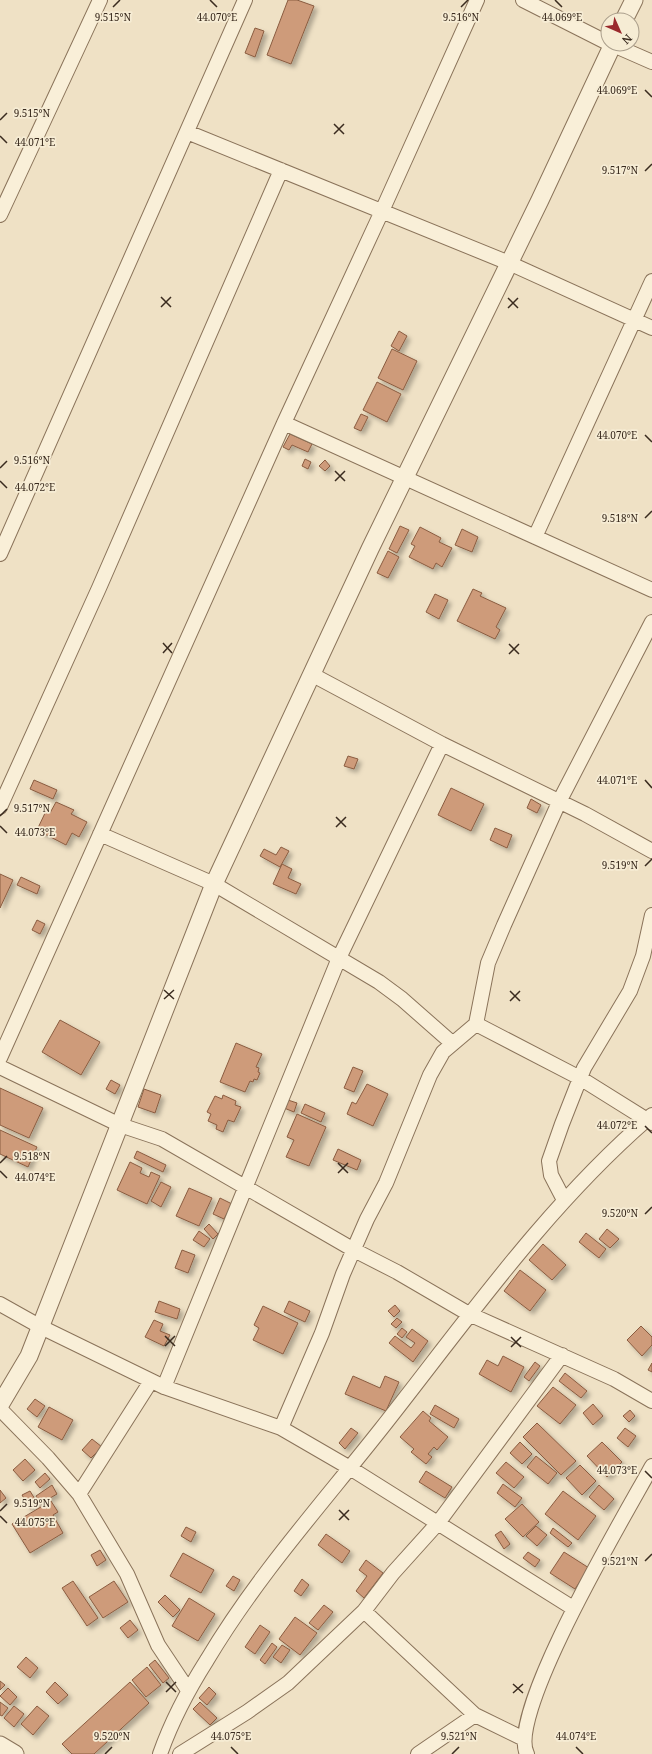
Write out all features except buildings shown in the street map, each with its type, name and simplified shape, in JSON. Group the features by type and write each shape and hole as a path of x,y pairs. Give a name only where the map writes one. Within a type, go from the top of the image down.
{"street":[{"path":"0,215 100,0"},
{"path":"0,554 245,0"},
{"path":"0,1058 284,423 477,0"},
{"path":"523,0 600,38"},
{"path":"628,12 634,0"},
{"path":"0,1405 19,1375 41,1327 214,884 311,674 509,263 607,52"},
{"path":"629,52 652,62"},
{"path":"187,132 509,263 652,328"},
{"path":"0,807 98,588 281,170"},
{"path":"535,537 652,281"},
{"path":"284,423 652,590"},
{"path":"281,1428 322,1333 343,1274 367,1219 386,1182 430,1075 443,1052 476,1024 488,963 560,800 652,622"},
{"path":"311,674 442,744 560,800 652,851"},
{"path":"79,1494 158,1384 245,1188 339,958 442,744"},
{"path":"100,834 214,884 339,958 379,982 402,999 452,1043"},
{"path":"564,1200 551,1175 549,1161 580,1078 597,1044 630,991 643,956 652,916"},
{"path":"160,1754 170,1724 188,1690 231,1620 298,1530 350,1468 469,1314 564,1200 650,1119 580,1078 476,1024"},
{"path":"0,1067 120,1125 162,1139 245,1188 354,1250 397,1272 469,1314 614,1379 652,1401"},
{"path":"0,1304 41,1327 158,1384 281,1428 350,1468 573,1608"},
{"path":"180,1754 247,1712 288,1683 364,1611 393,1573 438,1523 562,1355"},
{"path":"0,1409 48,1458 79,1494 127,1574 158,1645 188,1690"},
{"path":"527,1754 524,1739 534,1696 573,1608 652,1466"},
{"path":"364,1611 475,1715 524,1739"},
{"path":"418,1754 475,1715"},
{"path":"0,1745 15,1754"}]}
